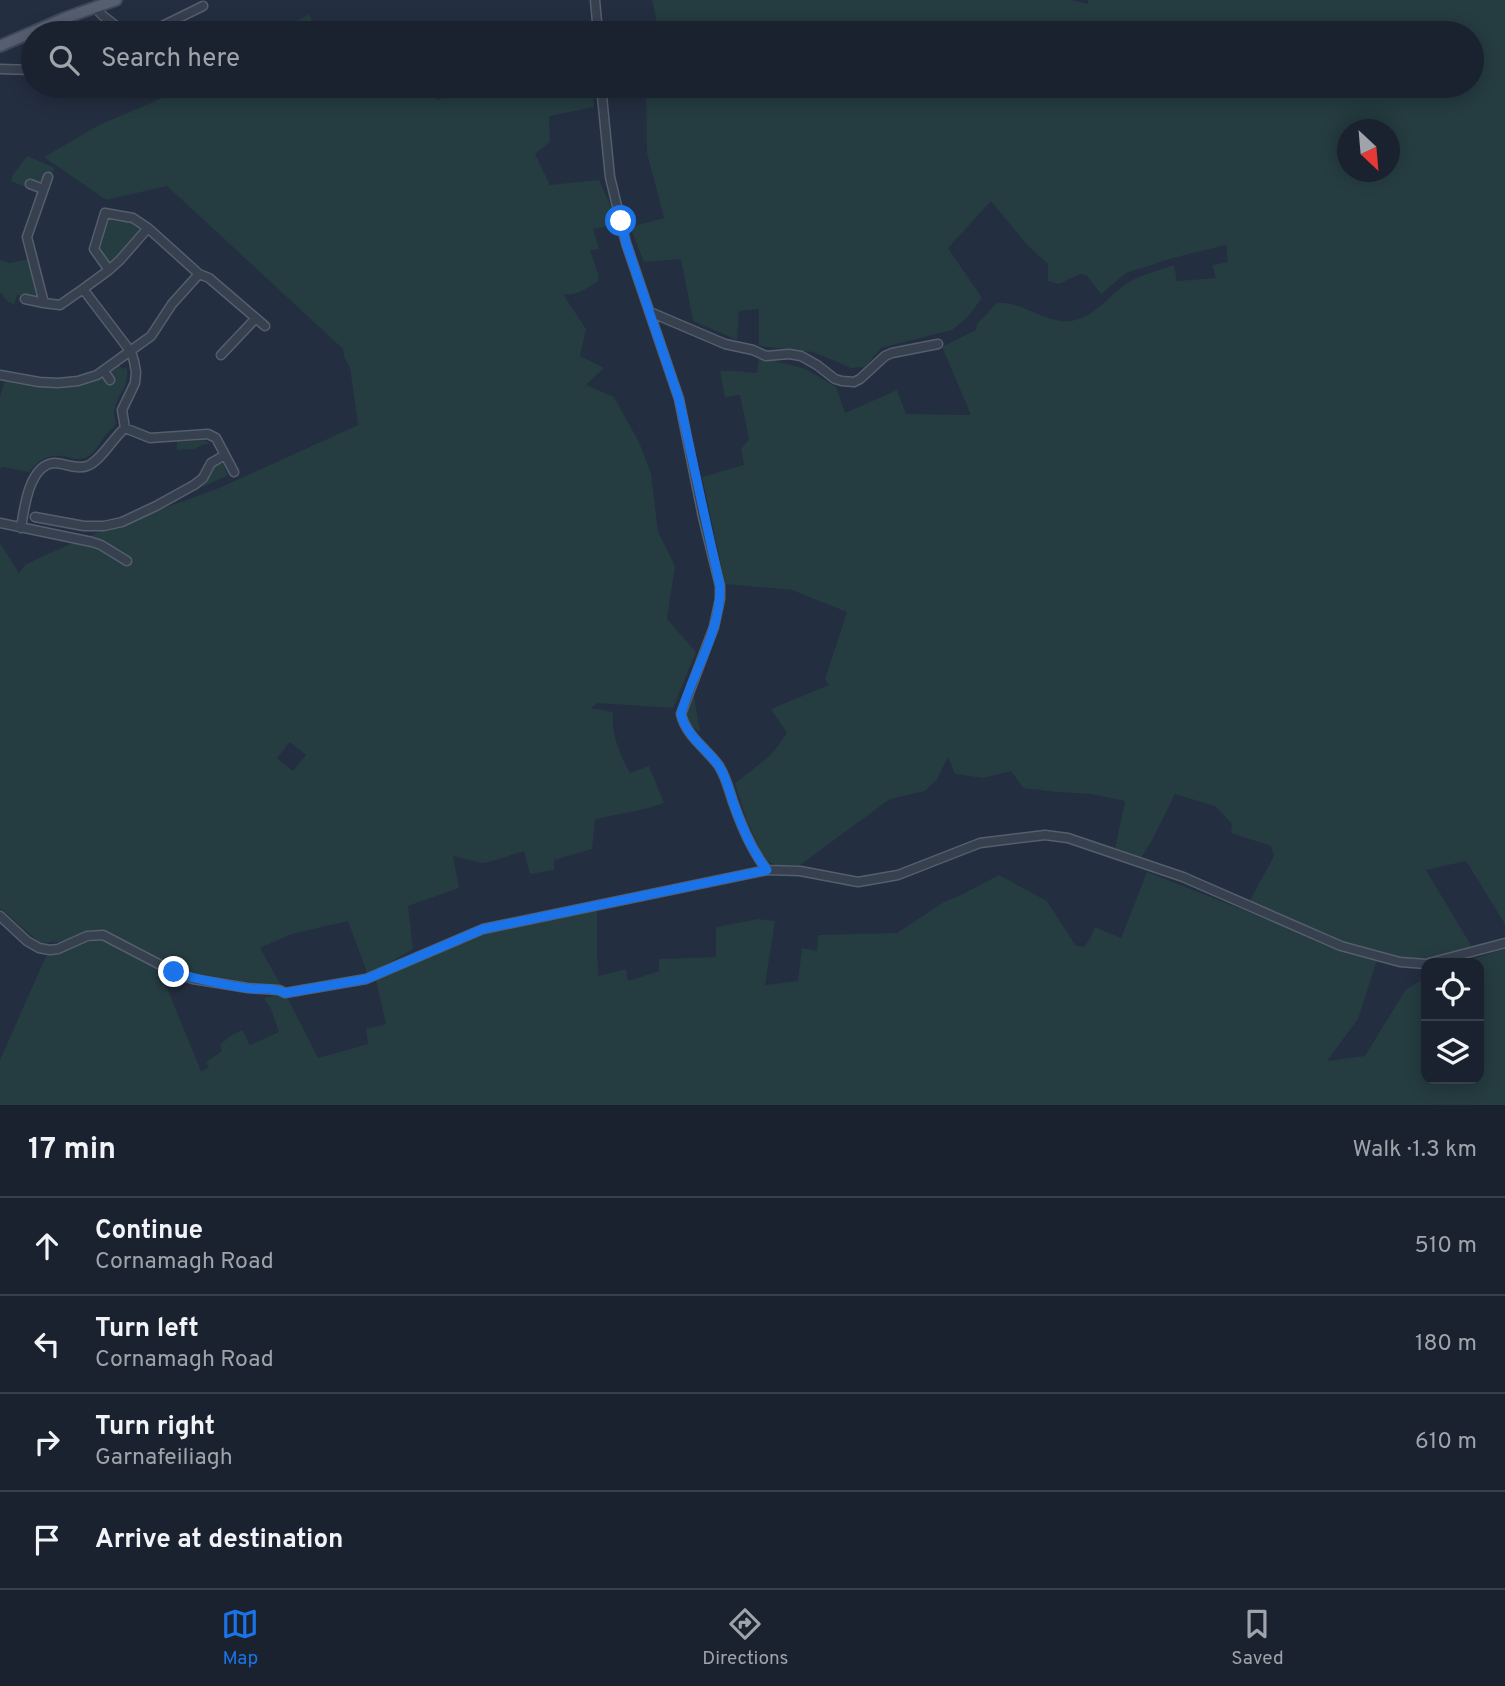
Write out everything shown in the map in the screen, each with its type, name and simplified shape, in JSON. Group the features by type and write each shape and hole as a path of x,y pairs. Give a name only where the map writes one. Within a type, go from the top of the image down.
{"main road":[{"path":"58,21 116,0"},
{"path":"0,46 21,37"}],"street":[{"path":"595,0 597,21"},
{"path":"172,21 203,6"},
{"path":"96,7 110,21"},
{"path":"0,69 21,70"},
{"path":"602,98 610,177 626,243 679,399 720,586 714,627 681,714 683,723 726,778 738,817 757,858 767,870"},
{"path":"44,303 27,237 48,177"},
{"path":"30,184 43,189"},
{"path":"109,270 94,249 106,210 136,219 199,274 209,278 265,326"},
{"path":"25,299 60,305 109,270 148,228"},
{"path":"0,376 58,383 85,379 104,371 151,336 172,304 199,274"},
{"path":"83,289 131,352 136,378 122,410 125,428"},
{"path":"650,312 725,344 765,356 801,356 842,381 854,382 860,379 892,353 938,344"},
{"path":"221,355 256,318"},
{"path":"104,371 110,380"},
{"path":"125,428 149,438 205,433 216,438 234,472"},
{"path":"21,528 30,487 41,471 54,463 76,468 91,465 125,428"},
{"path":"35,517 84,526 122,522 199,482 211,463 225,455"},
{"path":"48,519 51,507"},
{"path":"0,523 92,542 127,561"},
{"path":"0,916 27,941 39,948 58,949 87,936 103,935 193,979 285,993 366,979 483,929 767,870 800,870 858,882 898,875 980,843 1045,835 1068,838 1183,877 1341,946 1400,962 1421,964"},
{"path":"1450,958 1505,943"}],"green space":[{"path":"652,0 1072,0 1088,4 1088,0 1505,0 1505,924 1466,861 1426,870 1472,947 1420,960 1356,948 1249,902 1274,856 1271,846 1231,833 1232,824 1215,806 1175,794 1141,858 1115,848 1125,801 1091,794 1023,788 1011,771 983,778 955,774 948,757 937,779 925,791 890,799 800,865 776,865 765,860 746,819 735,783 771,755 787,733 771,709 829,685 825,679 847,612 792,590 725,584 702,477 744,465 741,449 749,439 740,395 725,397 720,371 757,373 759,357 806,369 836,387 845,413 897,390 906,414 971,415 942,347 976,330 977,324 997,303 1015,305 1060,321 1079,319 1096,310 1133,280 1174,265 1177,281 1216,278 1212,265 1228,262 1226,245 1126,273 1101,294 1087,276 1080,274 1059,284 1048,281 1048,264 1027,245 991,201 948,248 982,298 967,318 952,330 881,348 865,367 851,368 813,352 759,346 759,309 739,311 737,340 693,321 681,259 644,262 630,227 664,218 647,153 646,98 1484,98 1484,21 657,21"},
{"path":"310,14 312,21 296,21"},
{"path":"163,98 594,98 594,107 549,116 550,142 535,154 550,185 599,180 619,224 593,229 599,249 590,250 599,276 598,281 577,293 563,294 586,329 580,356 604,368 586,385 614,397 639,442 651,473 658,532 675,566 667,619 696,652 673,708 598,703 591,708 613,712 615,736 630,773 649,766 664,803 595,819 592,849 554,860 554,870 530,874 524,851 481,863 453,856 459,888 408,906 413,949 368,975 348,921 292,934 260,948 282,987 190,973 102,931 59,942 40,943 0,908 0,543 19,573 25,565 43,556 101,531 219,488 358,425 350,368 343,349 167,186 106,200 44,157 99,125","holes":["290,742 306,755 293,771 277,758"]},
{"path":"27,156 55,168 44,182 36,186 25,187 11,181"},
{"path":"107,217 134,221 142,229 112,263 108,264 97,250"},
{"path":"29,259 38,293 31,298 17,295 14,305 0,292 0,260 10,263"},
{"path":"119,365 122,369 127,367 127,374 114,409 116,424 93,453 81,459 51,456 37,463 29,472 3,467 0,469 0,397 5,381 23,385 101,377 112,379 110,371"},
{"path":"203,440 211,443 194,449 177,450 177,442"},
{"path":"217,463 223,464 228,475 181,496 202,484"},
{"path":"693,689 700,732 689,723 686,713"},
{"path":"1147,872 1377,960 1358,1019 1327,1061 1365,1056 1406,989 1421,981 1421,1084 1484,1084 1484,958 1475,958 1505,949 1505,1105 0,1105 0,1060 46,956 87,942 105,940 159,968 201,1071 209,1068 206,1062 222,1051 220,1045 242,1030 250,1045 279,1032 264,998 285,993 318,1058 368,1044 366,1029 386,1024 375,976 488,933 597,906 599,976 626,969 628,981 659,971 659,959 716,957 716,927 758,919 775,921 765,985 798,981 802,948 817,951 818,935 897,933 944,902 999,875 1047,901 1076,946 1084,947 1095,927 1121,938"}],"route":[{"path":"174,972 193,979 285,993 346,983 366,979 483,929 767,870 757,858 738,817 726,778 683,723 681,714 714,627 720,586 679,399 621,221"}]}
